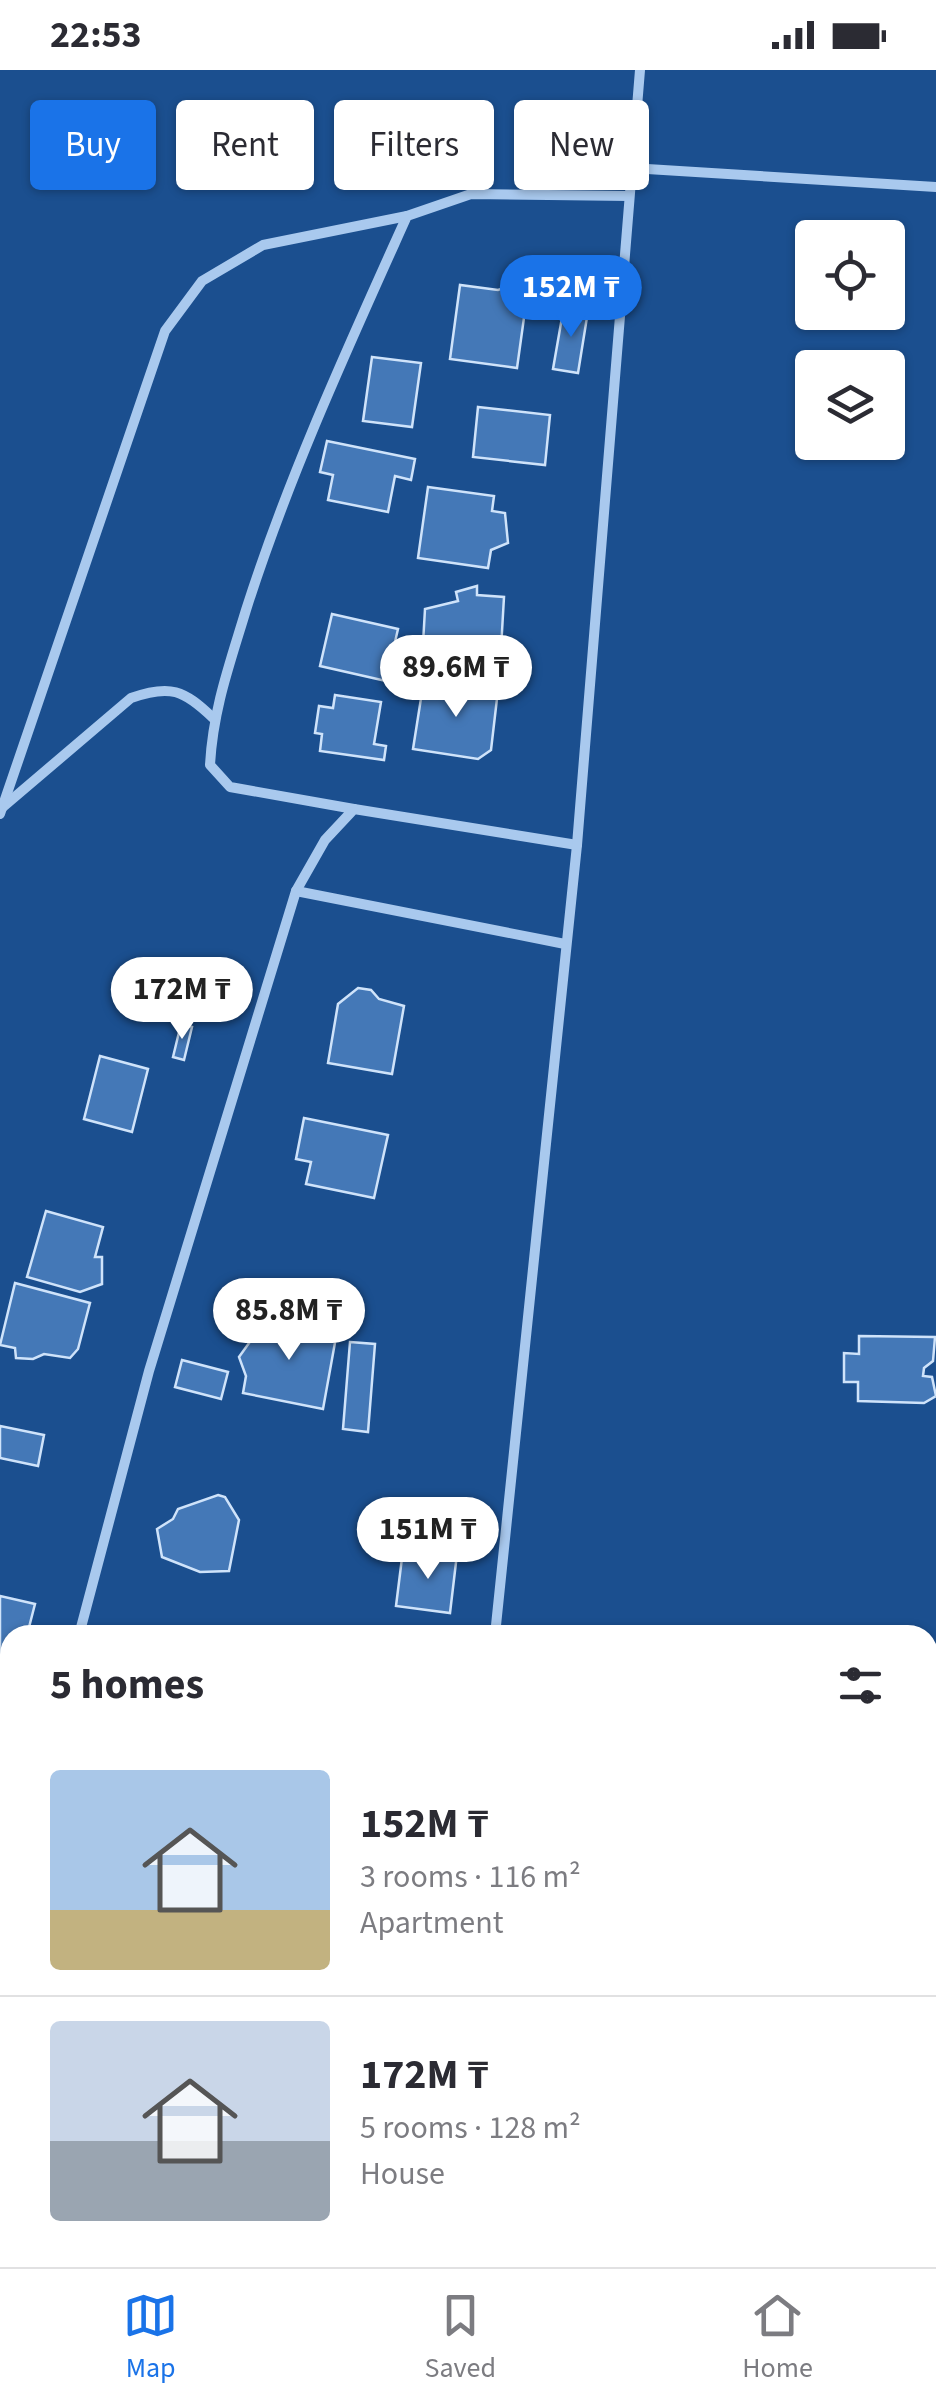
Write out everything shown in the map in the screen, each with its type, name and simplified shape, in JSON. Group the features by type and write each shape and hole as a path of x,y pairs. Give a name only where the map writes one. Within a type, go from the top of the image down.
{"street":[{"path":"637,100 640,70"},
{"path":"649,169 936,187"},
{"path":"496,1625 577,845 629,190"},
{"path":"1,811 165,330 202,281 262,245 407,216 471,194 629,196"},
{"path":"407,216 272,527 213,718 210,765 230,787 577,845"},
{"path":"1,811 131,698 154,690 180,692 213,718"},
{"path":"82,1625 149,1371 296,891 326,840 354,809"},
{"path":"296,891 565,944"}],"building":[{"path":"518,283 528,289 517,368 450,359 460,285 498,290"},
{"path":"564,306 588,311 578,373 553,369"},
{"path":"372,357 421,363 412,427 363,421"},
{"path":"478,407 550,415 545,465 473,457"},
{"path":"327,441 415,459 411,480 395,476 388,512 328,500 333,475 320,472"},
{"path":"428,487 494,496 492,511 505,513 508,543 491,550 488,568 418,558"},
{"path":"477,586 477,595 504,597 500,666 422,661 425,609 458,601 456,592"},
{"path":"332,614 398,629 386,681 320,666"},
{"path":"430,682 498,690 491,750 478,759 413,749 422,692"},
{"path":"335,695 381,702 374,744 386,746 384,760 320,751 322,734 315,733 319,706 333,708"},
{"path":"358,988 404,1006 392,1074 328,1063 338,1004"},
{"path":"181,1024 192,1027 184,1060 173,1057"},
{"path":"100,1056 148,1069 132,1132 84,1119"},
{"path":"304,1118 388,1135 374,1198 306,1184 311,1162 296,1159"},
{"path":"46,1211 103,1227 95,1257 102,1257 102,1284 80,1292 27,1277"},
{"path":"15,1283 90,1303 78,1349 70,1358 44,1354 33,1359 16,1358 15,1348 0,1345"},
{"path":"299,1318 315,1326 316,1333 336,1337 323,1409 243,1393 246,1376 239,1357 265,1320 276,1327"},
{"path":"859,1336 935,1337 933,1361 924,1368 923,1376 932,1377 936,1396 924,1403 858,1401 858,1382 844,1382 844,1353 859,1354"},
{"path":"350,1342 375,1344 368,1432 343,1429"},
{"path":"182,1360 228,1372 221,1399 175,1387"},
{"path":"0,1426 44,1435 38,1466 0,1458"},
{"path":"218,1495 225,1497 239,1520 229,1571 200,1572 162,1557 157,1529 173,1519 178,1509"},
{"path":"428,1550 457,1554 450,1613 396,1606 402,1558 427,1561"},
{"path":"0,1596 35,1604 30,1625 0,1625"}]}
